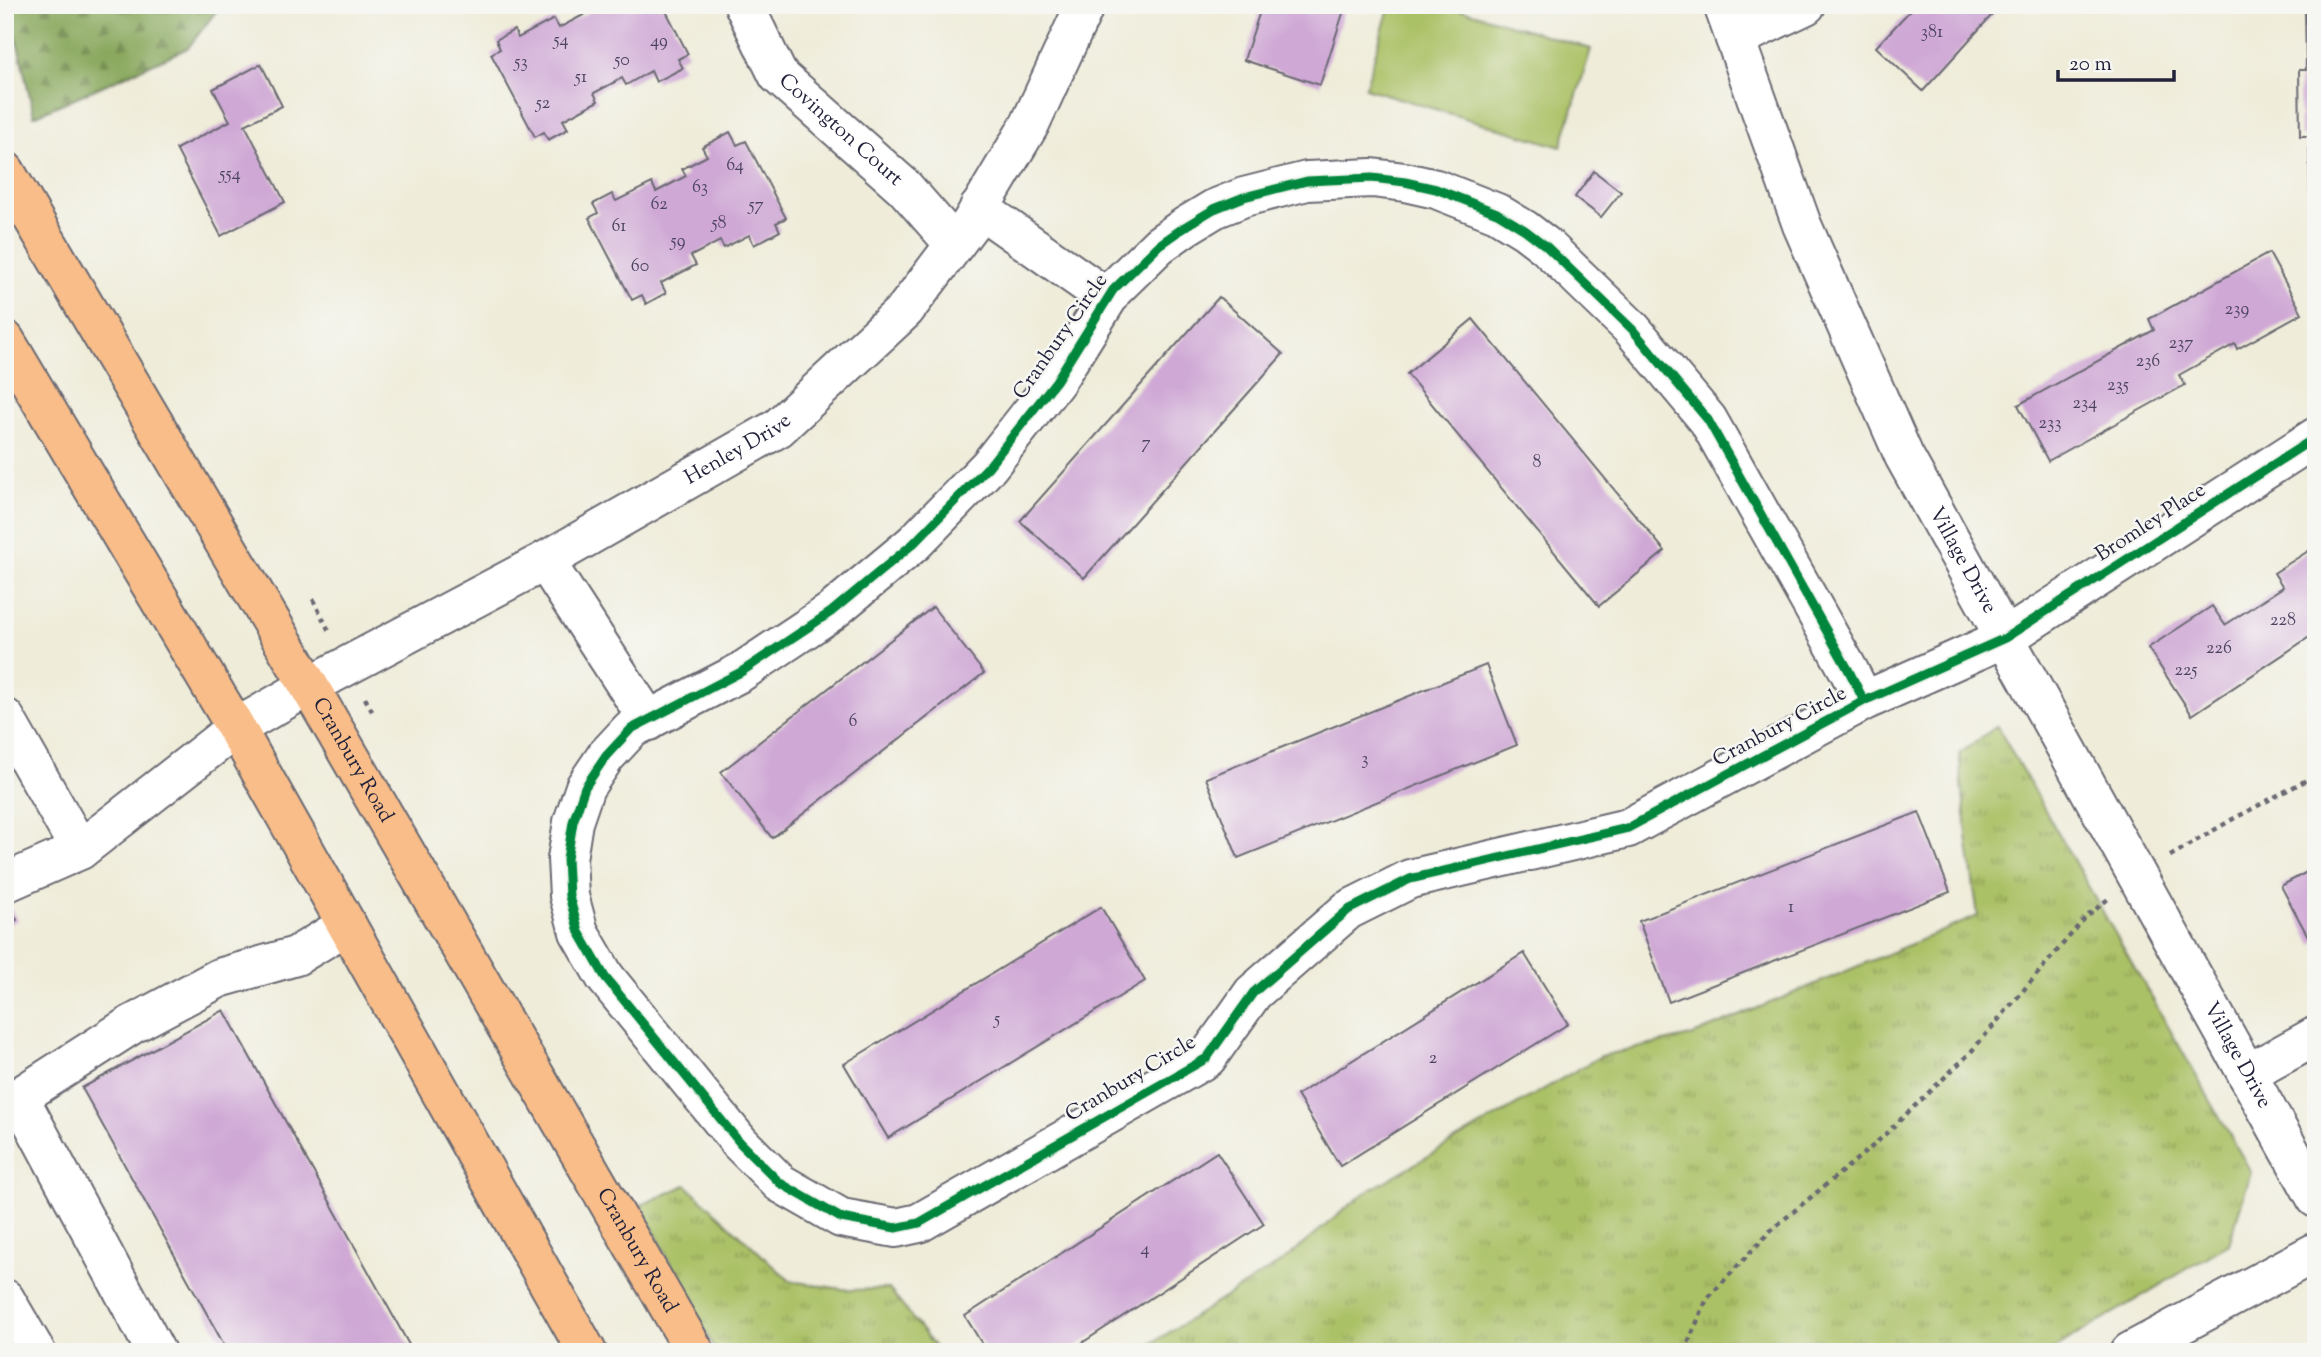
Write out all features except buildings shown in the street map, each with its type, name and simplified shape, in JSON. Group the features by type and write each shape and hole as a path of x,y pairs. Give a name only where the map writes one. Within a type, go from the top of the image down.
{"main road":[{"name":"Cranbury Road","path":"5,171 309,686 695,1352"},
{"path":"11,364 236,728 587,1352"}],"street":[{"name":"Covington Court","path":"744,5 778,75 904,187 954,244"},
{"name":"Henley Drive","path":"5,883 80,850 236,728 309,686 545,561 778,428 905,310 954,244 1030,124 1085,5"},
{"path":"1729,22 1806,5"},
{"name":"Village Drive","path":"1729,22 1802,225 1904,456 2316,1198"},
{"name":"Cranbury Circle","path":"1361,178 1405,182 1436,189 1497,213 1546,246 1632,329 1708,420 1864,701 1628,828 1410,879 1348,910 1253,993 1207,1058 919,1223 896,1228 841,1218 780,1183 740,1143 613,987 579,932 569,896 567,859 573,822 585,787 606,756 631,729 741,672 831,612 914,543 989,466 1056,381 1107,298 1159,244 1214,209 1244,197 1307,181 1361,178"},
{"name":"Cranbury Circle","path":"979,208 1107,298"},
{"name":"Bromley Place","path":"1864,701 2004,638 2316,437"},
{"path":"545,561 649,721"},
{"path":"5,718 80,850"},
{"path":"156,1352 12,1102 131,1025 219,978 296,956 347,925"},
{"path":"2247,1074 2316,1036"},
{"path":"2130,1352 2316,1252"},
{"path":"5,1299 36,1352"}],"path":[{"path":"1684,1352 1707,1299 1770,1231 1874,1145 1951,1071 2085,918 2137,875 2316,775"}],"green space":[{"path":"9,5 221,5 188,48 34,116"},
{"path":"1390,5 1446,5 1591,49 1561,147 1365,88"},
{"path":"1997,726 2251,1172 2229,1244 2048,1352 1138,1352 1283,1261 1363,1194 1601,1056 1691,1036 1978,916 1959,754"},
{"path":"686,1185 790,1281 849,1290 889,1289 939,1352 716,1352 641,1205"}],"cycle path":[{"path":"1864,701 1708,420 1632,329 1546,246 1497,213 1436,189 1372,178 1307,181 1244,197 1214,209 1159,245 1113,290 1056,381 989,466 914,543 831,612 741,672 631,729 606,756 585,787 573,822 567,859 569,896 579,932 605,977 740,1143 780,1183 841,1218 896,1228 919,1223 1207,1058 1253,993 1348,910 1410,879 1628,828 1864,701 2005,638 2316,437"}]}
